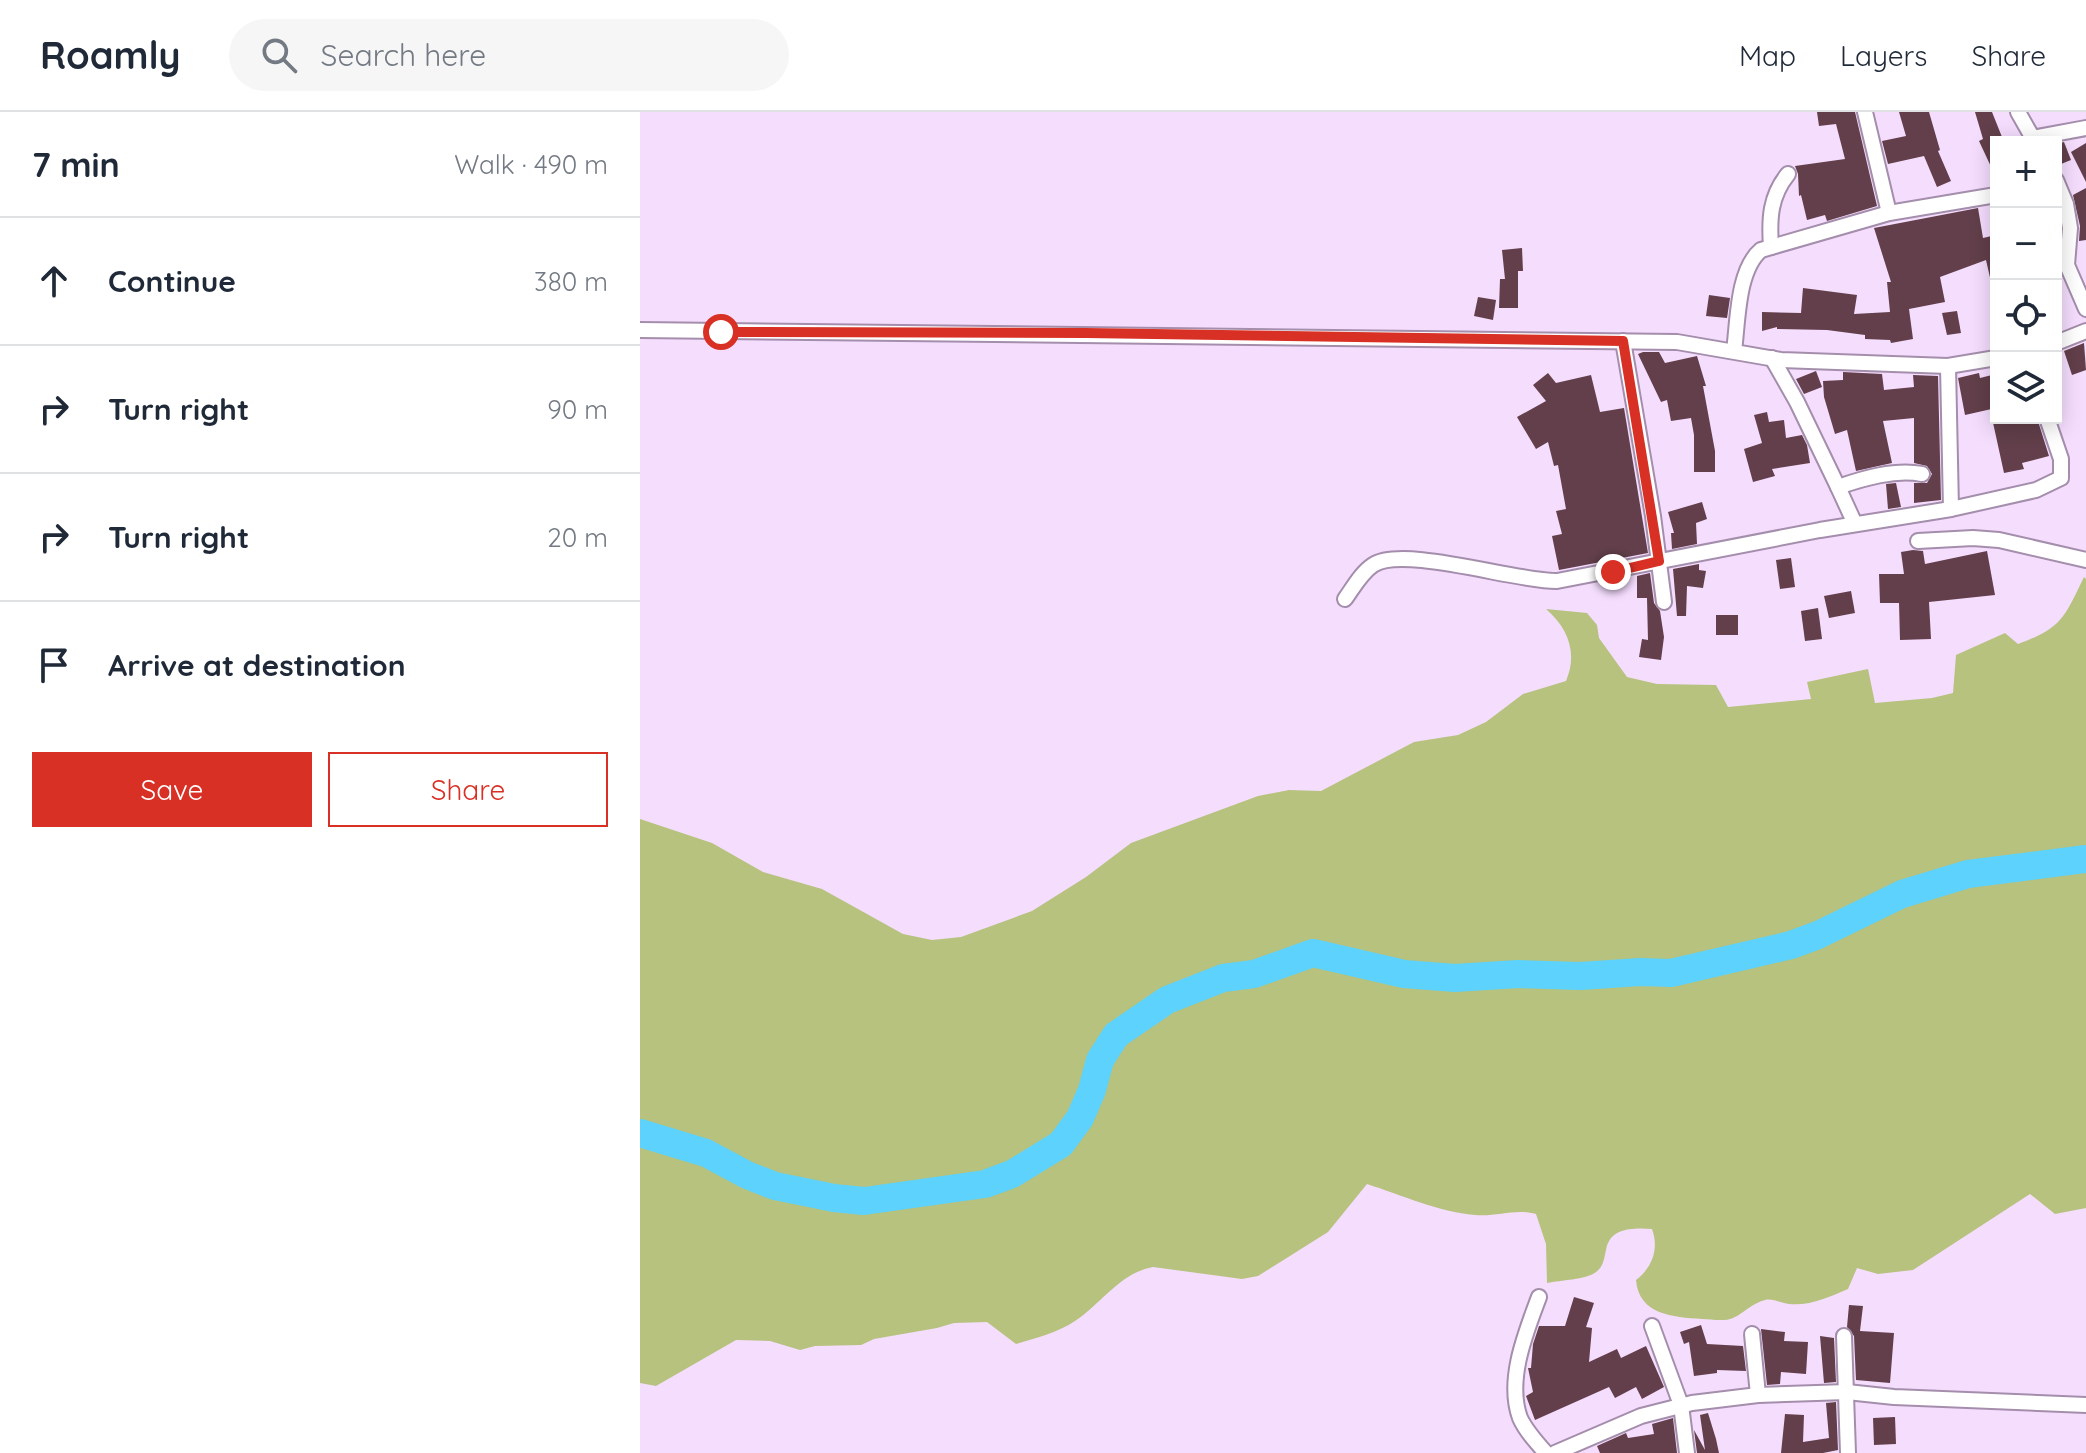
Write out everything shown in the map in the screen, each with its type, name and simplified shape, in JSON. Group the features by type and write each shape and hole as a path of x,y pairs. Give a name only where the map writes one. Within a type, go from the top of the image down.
{"street":[{"path":"1865,112 1889,213"},
{"path":"2018,112 2031,136"},
{"path":"2051,136 2086,128"},
{"path":"1771,247 1769,219 1773,201 1788,174"},
{"path":"2062,194 2070,228 2067,265 2086,309"},
{"path":"1734,351 1744,275 1754,256 1771,247 1889,213 1990,196"},
{"path":"640,330 1677,342 1772,358 1948,366 1990,359"},
{"path":"2062,341 2086,331"},
{"path":"1623,341 1664,602"},
{"path":"1772,358 1797,402 1855,524"},
{"path":"1948,366 1951,509"},
{"path":"1345,599 1372,565 1391,559 1474,567 1548,581 1613,572 1855,524 1951,509 2036,490 2061,478 2061,459 2049,424"},
{"path":"1838,487 1906,472 1922,474"},
{"path":"1918,541 1999,540 2086,560"},
{"path":"1539,1297 1526,1333 1516,1389 1520,1416 1546,1453"},
{"path":"1652,1326 1681,1405 1687,1453"},
{"path":"1752,1334 1758,1395"},
{"path":"1844,1336 1848,1453"},
{"path":"1555,1453 1641,1416 1681,1405 1758,1395 1847,1392 1894,1397 2086,1405"}],"green space":[{"path":"2084,577 2086,1208 2055,1214 2030,1194 1913,1270 1878,1274 1857,1268 1848,1289 1827,1298 1797,1304 1765,1300 1733,1318 1718,1320 1669,1315 1644,1301 1636,1280 1653,1257 1655,1243 1652,1229 1624,1230 1612,1237 1602,1265 1591,1275 1547,1283 1546,1244 1536,1214 1461,1213 1367,1184 1328,1232 1258,1276 1242,1279 1153,1267 1141,1270 1121,1282 1068,1325 1016,1344 987,1322 954,1323 874,1339 861,1345 815,1346 800,1350 770,1341 736,1340 656,1386 640,1383 640,819 712,843 763,872 822,889 903,934 932,940 961,937 1032,911 1086,877 1131,843 1258,796 1289,790 1321,791 1414,742 1458,735 1486,722 1523,694 1566,681 1571,661 1569,642 1560,624 1546,609 1587,613 1597,625 1599,638 1627,677 1657,684 1716,685 1728,707 1811,699 1807,682 1868,669 1875,703 1953,693 1956,655 2005,633 2018,644 2044,633 2066,612"}],"building":[{"path":"1817,112 1855,112 1877,206 1827,221 1825,215 1807,220 1799,196 1795,166 1845,159 1836,124 1819,126"},
{"path":"1899,112 1929,112 1938,151 1951,181 1937,187 1924,156 1888,164 1882,141 1906,136"},
{"path":"1975,112 1992,112 2002,136 1990,136 1990,165 1979,141 1983,139"},
{"path":"2062,142 2071,160 2062,164"},
{"path":"2086,143 2086,182 2071,152"},
{"path":"2086,188 2086,240 2079,241 2080,226 2073,195"},
{"path":"1978,208 1983,238 1990,236 1990,278 1986,260 1940,277 1945,302 1909,309 1913,339 1891,343 1890,340 1865,339 1865,335 1827,330 1777,327 1762,331 1762,312 1801,313 1803,288 1857,295 1854,314 1890,312 1887,282 1891,282 1874,228"},
{"path":"1522,248 1523,271 1518,271 1518,308 1499,308 1500,279 1505,279 1502,250"},
{"path":"1709,295 1730,298 1727,318 1706,316"},
{"path":"1478,297 1496,300 1493,320 1474,316"},
{"path":"1957,311 1961,333 1947,335 1942,313"},
{"path":"2084,343 2086,370 2072,375 2064,351"},
{"path":"1659,352 1665,363 1697,356 1706,386 1703,386 1715,451 1715,472 1694,472 1691,418 1671,421 1667,400 1661,402 1638,354"},
{"path":"1816,371 1822,387 1804,394 1796,379"},
{"path":"1843,372 1882,374 1884,390 1914,387 1913,375 1938,376 1941,500 1914,503 1914,483 1927,483 1932,474 1927,466 1914,463 1914,418 1883,421 1892,463 1856,471 1847,430 1835,434 1824,397 1823,381 1843,380"},
{"path":"1548,373 1556,383 1591,375 1600,412 1624,408 1648,553 1559,570 1552,536 1562,534 1556,511 1566,509 1558,465 1554,466 1548,442 1536,449 1517,417 1546,401 1533,385"},
{"path":"1979,373 1980,378 1990,376 1990,409 1965,415 1958,378"},
{"path":"1767,412 1769,422 1784,420 1786,438 1802,435 1810,463 1772,469 1775,476 1753,482 1744,449 1762,443 1754,415"},
{"path":"1993,424 2039,424 2049,456 2022,463 2024,469 2004,473"},
{"path":"1896,483 1901,507 1888,509 1886,484"},
{"path":"1702,502 1707,519 1696,523 1697,544 1672,549 1671,533 1674,533 1668,512"},
{"path":"1923,551 1925,564 1987,551 1995,595 1929,602 1931,639 1900,640 1899,603 1880,603 1879,574 1904,574 1901,552"},
{"path":"1791,558 1795,587 1780,589 1776,560"},
{"path":"1699,564 1699,570 1706,571 1703,588 1687,586 1686,616 1677,616 1673,569"},
{"path":"1650,573 1654,603 1660,611 1664,637 1661,660 1639,657 1642,639 1648,640 1647,598 1637,598 1637,576"},
{"path":"1851,591 1855,613 1829,618 1824,596"},
{"path":"1818,608 1822,639 1805,641 1801,611"},
{"path":"1716,615 1738,615 1738,635 1716,635"},
{"path":"1574,1297 1594,1303 1586,1327 1592,1328 1589,1362 1617,1349 1621,1358 1646,1346 1664,1387 1642,1399 1636,1387 1615,1398 1609,1387 1535,1420 1526,1396 1533,1392 1528,1368 1531,1368 1533,1344 1539,1326 1565,1326"},
{"path":"1849,1305 1863,1306 1860,1331 1894,1333 1890,1383 1856,1380 1854,1336 1847,1327"},
{"path":"1701,1325 1707,1344 1743,1346 1746,1371 1717,1370 1717,1373 1694,1376 1689,1342 1684,1344 1680,1332"},
{"path":"1761,1329 1785,1332 1784,1341 1808,1342 1806,1374 1781,1372 1780,1384 1767,1385"},
{"path":"1820,1336 1834,1338 1836,1382 1824,1383"},
{"path":"1836,1402 1838,1450 1781,1453 1785,1414 1804,1415 1803,1442 1829,1438 1826,1403"},
{"path":"1708,1413 1719,1453 1697,1453 1694,1430 1705,1450 1700,1415"},
{"path":"1895,1417 1896,1444 1874,1445 1873,1418"},
{"path":"1673,1418 1677,1453 1600,1453 1597,1446 1626,1433 1628,1438 1654,1434 1652,1424"}],"waterway":[{"path":"640,1133 706,1153 775,1186 834,1198 864,1201 985,1184 1012,1174 1061,1144 1080,1118 1100,1060 1116,1035 1167,1000 1223,978 1254,974 1313,953 1404,974 1455,978 1518,974 1580,976 1671,973 1791,945 1902,894 1968,874 2086,859"}],"route":[{"path":"721,332 1086,333 1623,341 1659,561 1613,572"}]}
